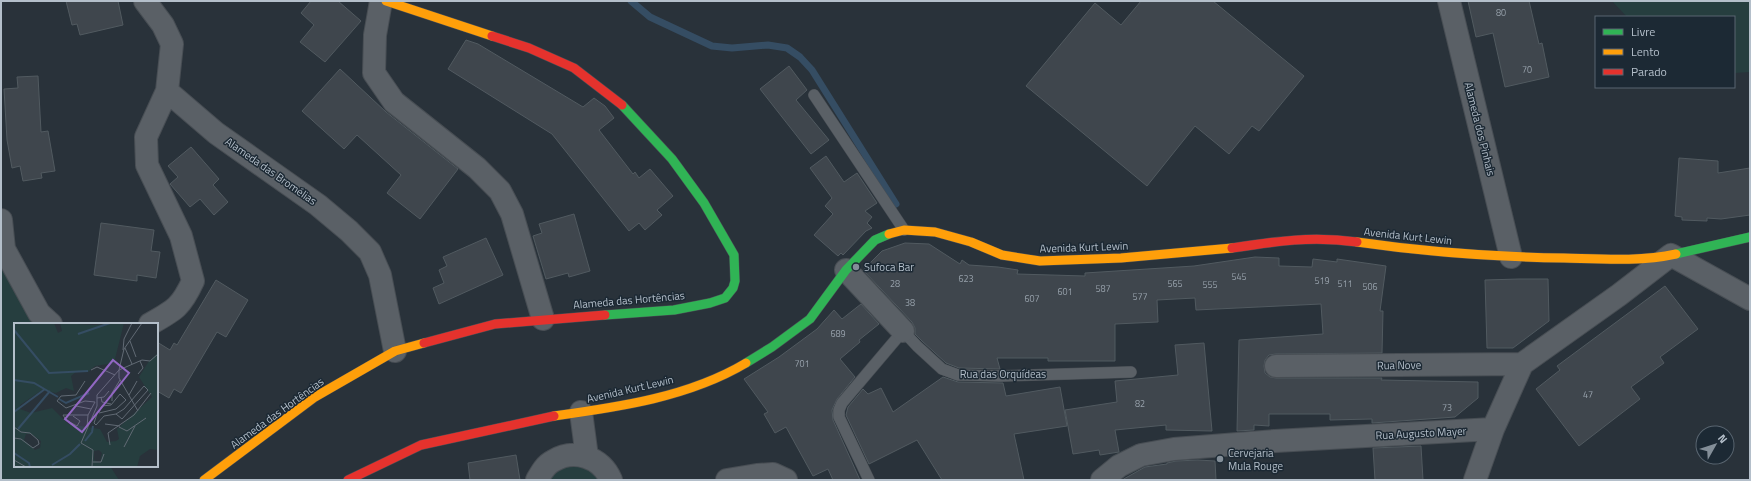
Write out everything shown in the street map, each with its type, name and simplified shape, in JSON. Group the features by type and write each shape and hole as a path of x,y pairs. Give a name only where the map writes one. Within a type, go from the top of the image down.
{"main road":[{"name":"Alameda das Hortências","path":"204,480 314,397 395,351 495,324 674,310 710,303 725,298 733,288 736,281 734,255 704,203 672,159 617,100 574,68 529,48 386,1"},
{"name":"Avenida Kurt Lewin","path":"348,480 421,445 539,418 651,399 698,385 734,370 772,347 810,319 846,270 875,240 904,230 935,232 971,242 1002,255 1040,261 1121,258 1209,251 1293,239 1333,240 1405,249 1511,257 1620,260 1672,255 1750,237"}],"street":[{"path":"145,1 163,25 172,44 167,91 146,137 147,165 181,236 194,281 184,300 171,312 152,323"},
{"path":"381,1 375,35 374,73 394,102 477,168 500,191 512,214 543,320"},
{"name":"Alameda dos Pinhais","path":"1449,1 1511,257"},
{"name":"Alameda das Bromélias","path":"167,91 216,133 318,204 349,230 370,252 380,275 395,351"},
{"path":"1,220 4,249 39,313 50,323"},
{"path":"1474,480 1492,429 1522,364 1619,295 1672,255 1750,299"},
{"name":"Rua das Orquídeas","path":"846,270 903,331"},
{"name":"Rua Nove","path":"1276,366 1522,364"},
{"path":"581,412 587,457"},
{"name":"Rua Augusto Mayer","path":"1102,480 1119,466 1141,455 1174,449 1275,441 1492,429"},
{"path":"537,480 543,470 552,461 563,456 575,454 587,457 599,464 611,480"},
{"path":"727,480 773,474 786,480"}],"lane":[{"path":"814,95 904,230"},
{"path":"869,480 839,417 839,410 842,403 903,331"},
{"name":"Rua das Orquídeas","path":"903,331 942,369 958,375 1000,376 1131,372"}],"green space":[{"path":"1612,1 1750,1 1750,72 1735,73 1735,16 1626,16"},
{"path":"1,229 44,323 14,323 14,467 111,467 119,480 1,480"},
{"path":"577,462 604,480 545,480 549,474"}],"building":[{"path":"66,1 118,1 123,25 80,35 77,24 72,25"},
{"path":"311,1 338,1 361,21 325,62 300,42 314,25 301,13"},
{"path":"1141,1 1213,1 1304,76 1259,131 1252,126 1229,154 1195,126 1147,186 1026,86 1095,3 1121,25"},
{"path":"1468,1 1529,1 1539,44 1542,43 1549,77 1505,87 1493,33 1476,37"},
{"path":"466,40 478,44 583,107 594,98 605,106 614,118 599,130 633,174 635,172 639,178 650,169 673,196 657,210 662,215 645,230 639,223 629,231 552,134 448,69"},
{"path":"789,66 807,90 796,100 829,140 811,154 760,89"},
{"path":"340,69 386,112 458,169 420,219 387,193 401,175 357,135 344,149 302,111"},
{"path":"38,76 41,132 48,131 55,171 41,173 42,178 23,181 20,166 12,168 7,140 4,89 18,88 17,77"},
{"path":"191,147 219,179 213,185 228,202 214,215 200,199 190,207 170,184 178,177 168,166"},
{"path":"826,156 844,182 857,173 877,203 865,211 872,217 867,223 872,228 866,231 843,255 841,253 838,256 814,235 833,214 825,206 832,198 810,168"},
{"path":"1679,158 1718,161 1718,173 1750,168 1750,215 1721,219 1707,218 1707,221 1682,220 1682,217 1675,216"},
{"path":"574,214 590,271 569,277 568,273 546,279 533,236 542,233 539,224"},
{"path":"101,223 154,230 151,251 160,252 156,278 137,275 137,281 94,275"},
{"path":"486,238 503,275 439,304 433,288 444,283 439,270 447,266 443,257"},
{"path":"905,243 929,244 960,264 962,260 969,265 1018,270 1017,274 1085,276 1085,273 1194,266 1255,257 1279,258 1279,266 1312,267 1313,259 1337,262 1337,259 1386,266 1380,311 1383,311 1382,353 1269,355 1265,360 1265,373 1270,377 1276,378 1382,378 1381,380 1478,382 1478,398 1455,417 1372,423 1372,419 1330,420 1330,414 1269,414 1269,426 1254,425 1254,430 1237,431 1239,340 1323,334 1321,304 1196,310 1195,298 1157,300 1158,322 1115,324 1115,361 1048,361 1048,358 997,358 1000,369 959,368 946,363 915,334 915,328 912,322 863,270 882,251"},
{"path":"1548,279 1549,321 1513,348 1487,348 1485,280"},
{"path":"216,280 248,300 226,337 217,332 181,393 174,389 169,398 158,392 158,343 170,350 174,343 177,345"},
{"path":"1665,286 1698,329 1660,357 1664,363 1631,387 1640,399 1579,446 1536,389 1560,370 1557,366"},
{"path":"861,304 879,324 859,340 860,342 840,359 855,377 837,399 832,410 833,420 860,480 833,480 828,469 813,476 786,427 775,433 764,414 768,412 744,379 779,357 817,329 834,310 842,319"},
{"path":"1204,343 1212,431 1166,430 1166,425 1115,430 1119,452 1100,455 1099,450 1073,454 1065,410 1117,402 1115,381 1178,375 1175,345"},
{"path":"943,377 958,382 1003,383 1006,396 1060,387 1067,426 1014,434 1024,480 942,480 917,440 869,464 846,415 848,407 863,389 868,394 881,388 893,412"},
{"path":"1421,446 1423,480 1375,480 1373,448"},
{"path":"516,455 520,480 470,480 468,463"},
{"path":"1176,461 1215,461 1216,480 1122,480 1145,467 1167,464"}],"waterway":[{"path":"631,1 650,17 712,46 732,48 768,45 787,48 800,57 812,70 896,204"}],"traffic: fast":[{"path":"605,315 674,310 710,303 725,298 733,288 735,281 734,255 704,203 672,159 622,105"},
{"path":"746,363 772,347 810,319 846,270 875,240 889,234"},
{"path":"1676,254 1750,237"}],"traffic: slow":[{"path":"386,1 492,36"},
{"path":"889,234 904,230 935,232 971,242 1002,255 1040,261 1121,258 1232,248"},
{"path":"1357,242 1434,251 1512,256 1620,259 1662,257 1676,254"},
{"path":"204,480 315,397 395,351 424,343"},
{"path":"554,416 603,409 653,399 701,384 724,375 746,363"}],"traffic: jam":[{"path":"492,36 529,48 574,68 622,105"},
{"path":"1232,248 1264,243 1310,239 1357,242"},
{"path":"424,343 495,324 605,315"},
{"path":"348,480 421,445 554,416"}],"place":[{"name":"Sufoca Bar","path":"856,267"},
{"name":"Cervejaria Mula Rouge","path":"1220,459"}]}
